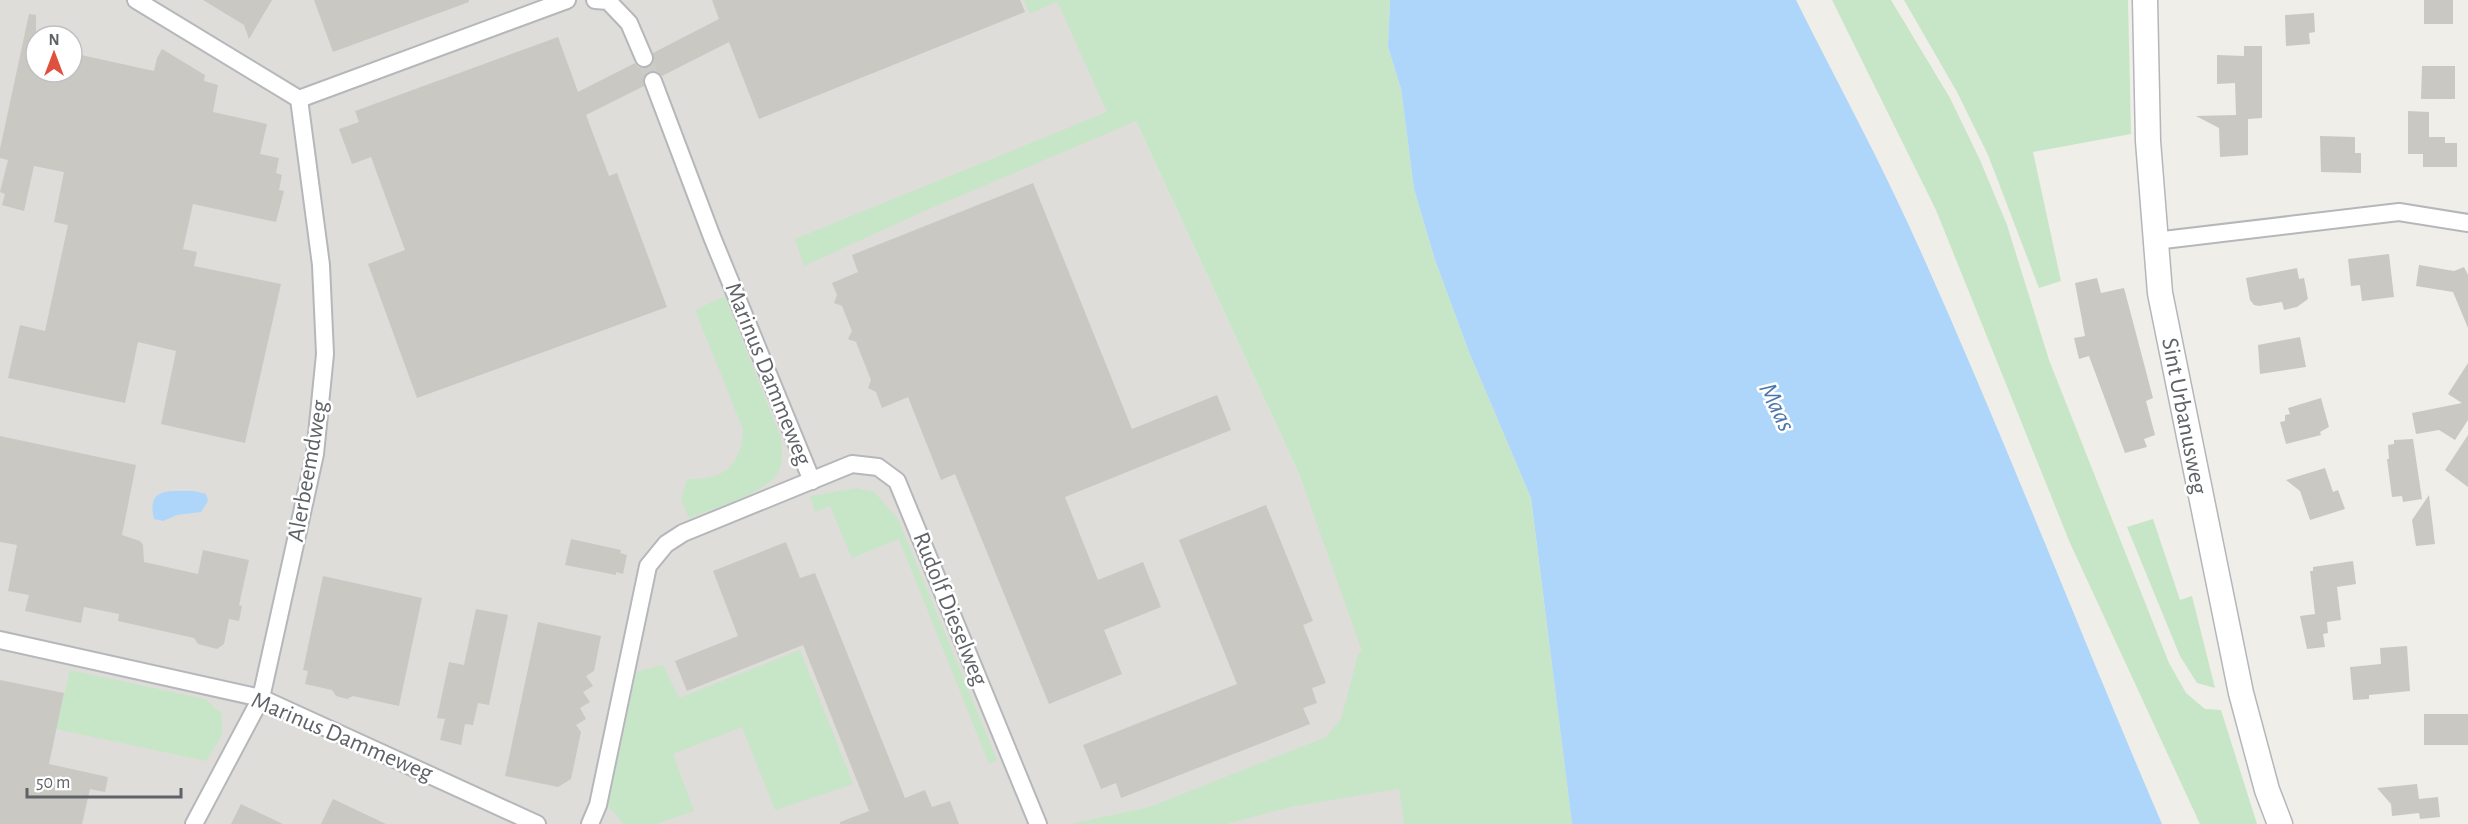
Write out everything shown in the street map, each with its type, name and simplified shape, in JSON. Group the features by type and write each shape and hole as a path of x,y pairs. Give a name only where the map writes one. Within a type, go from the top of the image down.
{"street":[{"path":"136,0 299,99 567,0"},
{"path":"594,0 608,1 629,23 644,58"},
{"name":"Sint Urbanusweg","path":"2145,0 2145,89 2155,241 2164,315 2241,693 2267,790 2280,824"},
{"name":"Marinus Dammeweg","path":"590,824 598,805 648,566 666,544 683,533 812,481 712,237 653,81"},
{"name":"Alerbeemdweg","path":"194,824 261,698 315,454 325,354 321,265 299,99"},
{"path":"2155,241 2399,212 2468,223"},
{"name":"Rudolf Dieselweg","path":"812,481 852,464 878,467 897,481 1038,824"},
{"name":"Marinus Dammeweg","path":"0,640 261,698 537,824"}],"shaded area":[{"path":"0,0 1057,0 1136,121 1300,476 1368,657 1417,824 0,824"}],"green space":[{"path":"1024,0 1390,0 1388,47 1401,89 1414,189 1435,260 1469,352 1531,498 1572,824 1404,824 1399,789 1294,806 1226,824 1070,824 1150,807 1326,737 1341,719 1358,655 1362,651 1300,476 1136,121 922,212 804,266 795,239 1107,112 1057,1 1030,14"},
{"path":"1832,0 1891,0 1950,98 1980,160 2007,225 2049,360 2169,663 2186,693 2205,709 2221,710 2257,824 2200,824 2070,543 1936,210"},
{"path":"1904,0 2128,0 2131,134 2033,152 2061,281 2039,288 1988,155 1957,92"},
{"path":"725,296 781,438 782,461 777,474 761,488 737,500 689,518 681,499 687,479 700,479 721,473 735,461 742,441 743,429 695,310"},
{"path":"857,488 874,492 898,519 997,760 989,764 899,539 852,558 830,506 815,512 810,496"},
{"path":"2153,519 2180,600 2192,596 2215,688 2197,683 2180,656 2127,527"},
{"path":"800,650 853,784 775,810 742,727 673,754 694,811 656,824 624,824 608,806 636,672 663,665 679,698"},
{"path":"70,670 205,699 222,714 222,735 206,761 56,729"}],"water":[{"name":"Maas","path":"1390,0 1796,0 1876,157 1921,252 1983,394 2162,824 1572,824 1531,498 1469,352 1435,260 1414,189 1401,89 1388,47"},
{"path":"171,491 194,491 206,494 208,501 201,512 177,515 163,521 154,519 152,507 154,499 160,494"}],"building":[{"path":"203,0 272,0 249,39 244,25"},
{"path":"314,0 469,0 469,2 333,52"},
{"path":"712,0 1020,0 1025,12 759,119 729,42 662,76 655,71 649,71 643,79 644,86 586,115 609,176 617,173 667,307 417,398 368,264 405,250 371,157 352,164 339,129 359,122 355,111 558,37 578,92 635,63 638,67 648,68 654,60 653,53 719,19"},
{"path":"2424,0 2453,0 2453,24 2424,24"},
{"path":"2314,13 2315,32 2309,33 2310,44 2286,46 2285,15"},
{"path":"29,14 36,15 36,24 27,24"},
{"path":"24,37 24,84 84,84 84,56 154,71 162,49 205,75 204,81 218,85 213,112 267,124 260,154 279,158 276,173 282,175 279,190 284,191 276,222 193,204 183,249 197,252 194,266 281,284 245,443 161,424 176,351 138,342 125,403 8,378 20,325 45,331 68,225 54,222 64,172 34,166 24,211 2,205 5,194 0,192 8,160 0,158"},
{"path":"2244,46 2262,46 2262,118 2248,119 2248,155 2220,157 2219,128 2196,116 2236,115 2235,83 2217,84 2217,55 2244,56"},
{"path":"2422,66 2455,66 2455,99 2421,99"},
{"path":"2408,111 2429,112 2429,137 2445,137 2445,143 2457,143 2457,167 2423,167 2423,154 2408,154"},
{"path":"2320,136 2355,137 2355,153 2361,153 2361,173 2321,172"},
{"path":"1033,183 1132,429 1217,395 1231,430 1065,497 1098,580 1143,562 1161,607 1104,630 1122,674 1049,704 955,474 941,480 908,397 882,408 876,392 868,388 871,380 856,342 848,339 852,331 842,306 834,303 837,295 832,283 858,272 852,255"},
{"path":"2389,254 2394,297 2362,301 2360,285 2351,286 2348,259"},
{"path":"2419,265 2454,271 2464,267 2468,275 2468,328 2453,292 2416,286"},
{"path":"2297,268 2299,279 2304,278 2308,299 2297,307 2284,310 2282,302 2259,306 2254,305 2250,300 2246,278"},
{"path":"2097,278 2101,293 2124,288 2153,398 2146,401 2155,435 2144,439 2147,447 2125,453 2089,356 2079,359 2074,338 2085,336 2075,283"},
{"path":"2300,337 2306,367 2260,374 2258,345"},
{"path":"2468,363 2468,420 2455,440 2439,430 2416,434 2412,413 2462,403 2448,394"},
{"path":"2321,398 2329,427 2320,432 2321,435 2286,444 2280,422 2285,421 2285,415 2290,414 2288,408"},
{"path":"2468,435 2468,487 2445,470"},
{"path":"0,436 136,465 122,535 140,541 143,545 144,562 198,574 203,550 249,560 239,605 242,606 239,621 229,619 224,644 217,649 198,644 194,638 118,621 119,614 84,607 81,623 25,611 29,595 8,591 17,545 0,542"},
{"path":"2413,439 2422,499 2403,502 2402,496 2392,497 2387,459 2389,459 2388,445 2394,444 2394,440"},
{"path":"2325,468 2333,492 2338,490 2345,509 2310,520 2300,491 2286,480"},
{"path":"2429,495 2435,544 2416,546 2412,520"},
{"path":"1266,505 1313,621 1303,625 1326,683 1312,688 1317,703 1303,708 1310,724 1121,798 1116,783 1101,789 1083,745 1237,684 1179,540"},
{"path":"571,539 621,550 620,553 627,555 623,574 616,572 616,575 565,565"},
{"path":"786,542 800,578 815,573 905,798 925,790 932,807 950,801 959,824 840,824 840,822 869,811 803,645 687,691 675,661 738,636 713,571"},
{"path":"2353,561 2356,584 2337,587 2341,620 2327,622 2328,633 2323,634 2325,647 2307,649 2300,616 2315,614 2310,571 2313,571 2313,567"},
{"path":"323,576 422,598 399,706 353,696 347,699 336,696 332,690 305,684 308,671 303,670"},
{"path":"476,609 508,615 489,705 478,703 473,725 465,724 461,745 440,740 445,719 437,718 449,662 464,665"},
{"path":"538,622 601,636 594,671 586,676 593,686 583,692 590,702 580,708 586,719 576,725 581,732 571,779 558,787 505,776"},
{"path":"2407,646 2410,691 2369,695 2369,699 2353,700 2350,667 2381,664 2380,648"},
{"path":"0,680 64,693 49,764 108,777 105,792 90,789 82,824 0,824"},
{"path":"2424,714 2468,714 2468,745 2424,745"},
{"path":"2417,784 2419,799 2438,797 2440,817 2420,819 2419,813 2392,816 2391,804 2377,788"},
{"path":"333,799 386,824 321,824"},
{"path":"241,804 283,824 231,824"}],"tunnel":[{"path":"644,58 653,81"}]}
